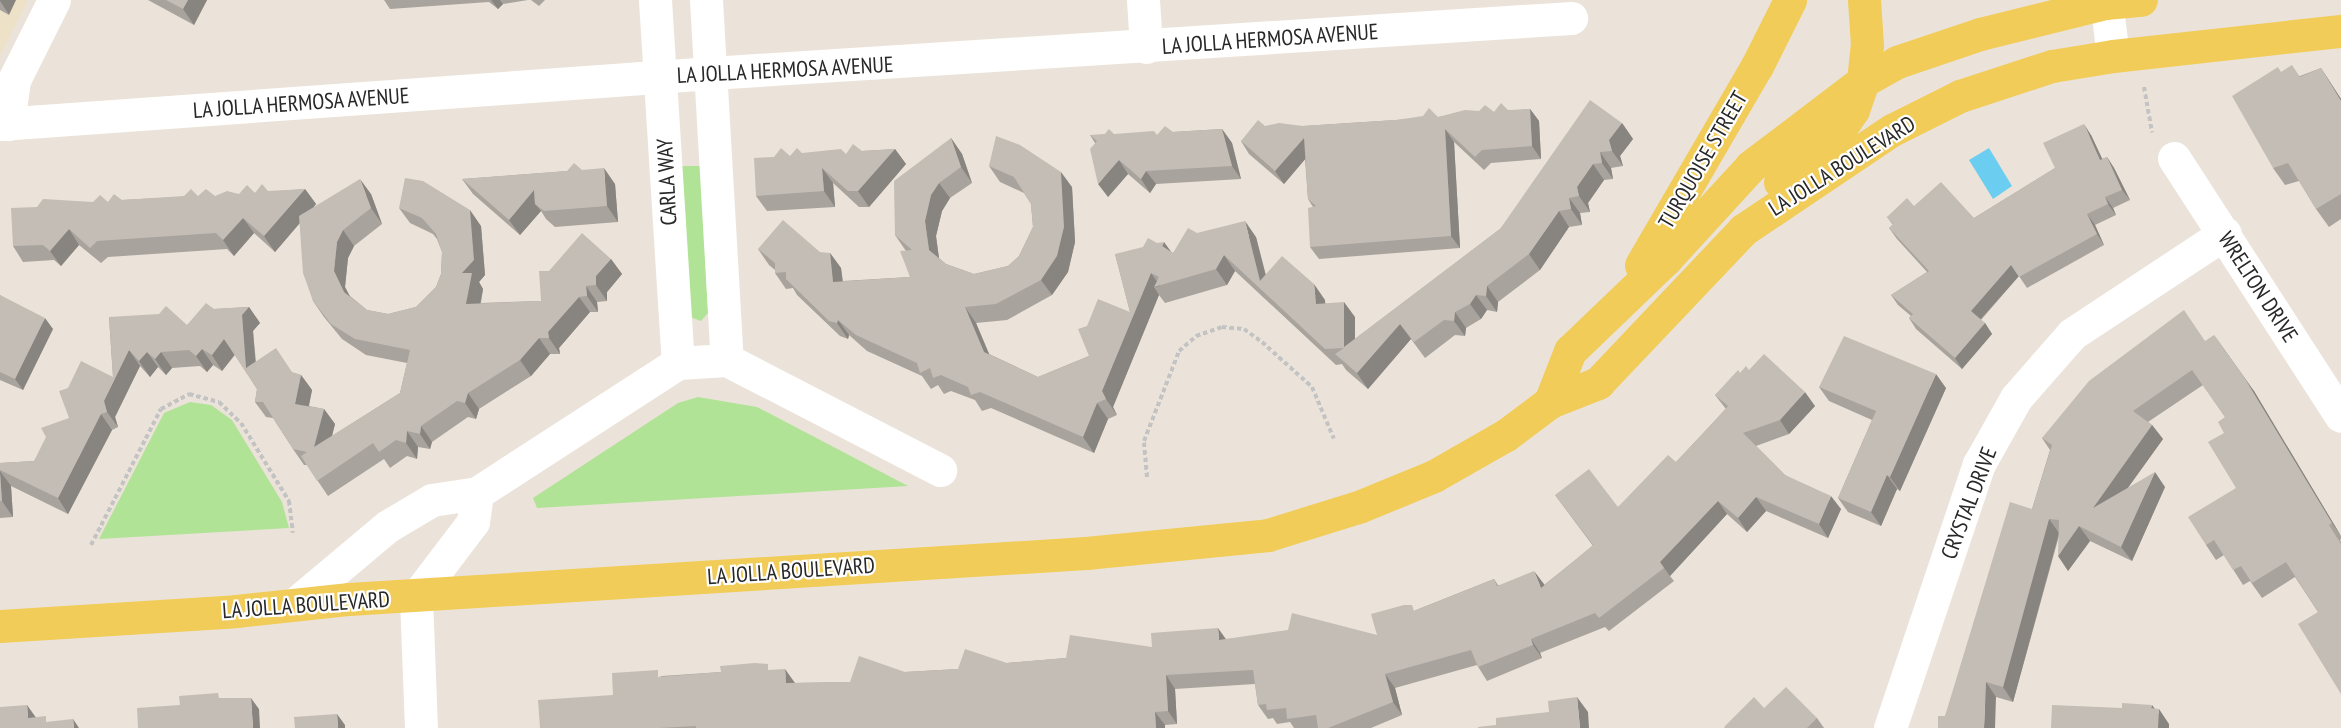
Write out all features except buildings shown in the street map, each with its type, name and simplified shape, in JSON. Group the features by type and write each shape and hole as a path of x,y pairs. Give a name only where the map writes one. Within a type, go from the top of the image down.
{"main road":[{"name":"TURQUOISE STREET","path":"1606,316 1675,209 1757,66 1790,0"},
{"path":"1743,230 1756,203 1838,132 1853,110 1863,81 1868,45 1864,0"},
{"name":"LA JOLLA BOULEVARD","path":"1550,402 1570,351 1665,260 1751,166 1863,81 1897,62 1980,34 2105,2 2141,0"},
{"name":"LA JOLLA BOULEVARD","path":"0,626 295,604 1086,553 1268,535 1361,506 1434,476 1506,435 1550,402 1598,383 1743,230 1892,130 1960,96 2041,69 2125,54 2341,31"}],"street":[{"path":"4,124 14,80 54,0"},
{"name":"CARLA WAY","path":"655,0 678,363"},
{"path":"706,0 727,360"},
{"path":"1143,0 1146,47"},
{"path":"2105,2 2125,54"},
{"name":"LA JOLLA HERMOSA AVENUE","path":"4,124 711,73 1146,47 1571,18"},
{"name":"WRELTON DRIVE","path":"2174,158 2341,416"},
{"name":"CRYSTAL DRIVE","path":"1890,728 1979,464 2016,398 2072,334 2224,233"},
{"path":"295,604 388,526 432,500 477,493 678,363 727,360 940,470"},
{"path":"421,728 416,597 473,522 477,493"}],"path":[{"path":"2125,54 2156,153 2174,158"},
{"path":"1147,477 1144,441 1179,351 1196,336 1222,327 1244,329 1312,387 1334,439"},
{"path":"91,544 161,409 189,394 219,402 241,423 289,501 293,533"}],"shaded area":[{"path":"0,0 28,0 0,56"}],"green space":[{"path":"681,166 701,166 708,313 701,321 690,317"},
{"path":"698,397 757,407 908,486 537,508 533,498 678,403"},
{"path":"190,402 211,405 232,420 282,502 289,528 99,539 164,413"}],"water":[{"path":"1989,148 2012,186 1993,199 1969,160"}]}
